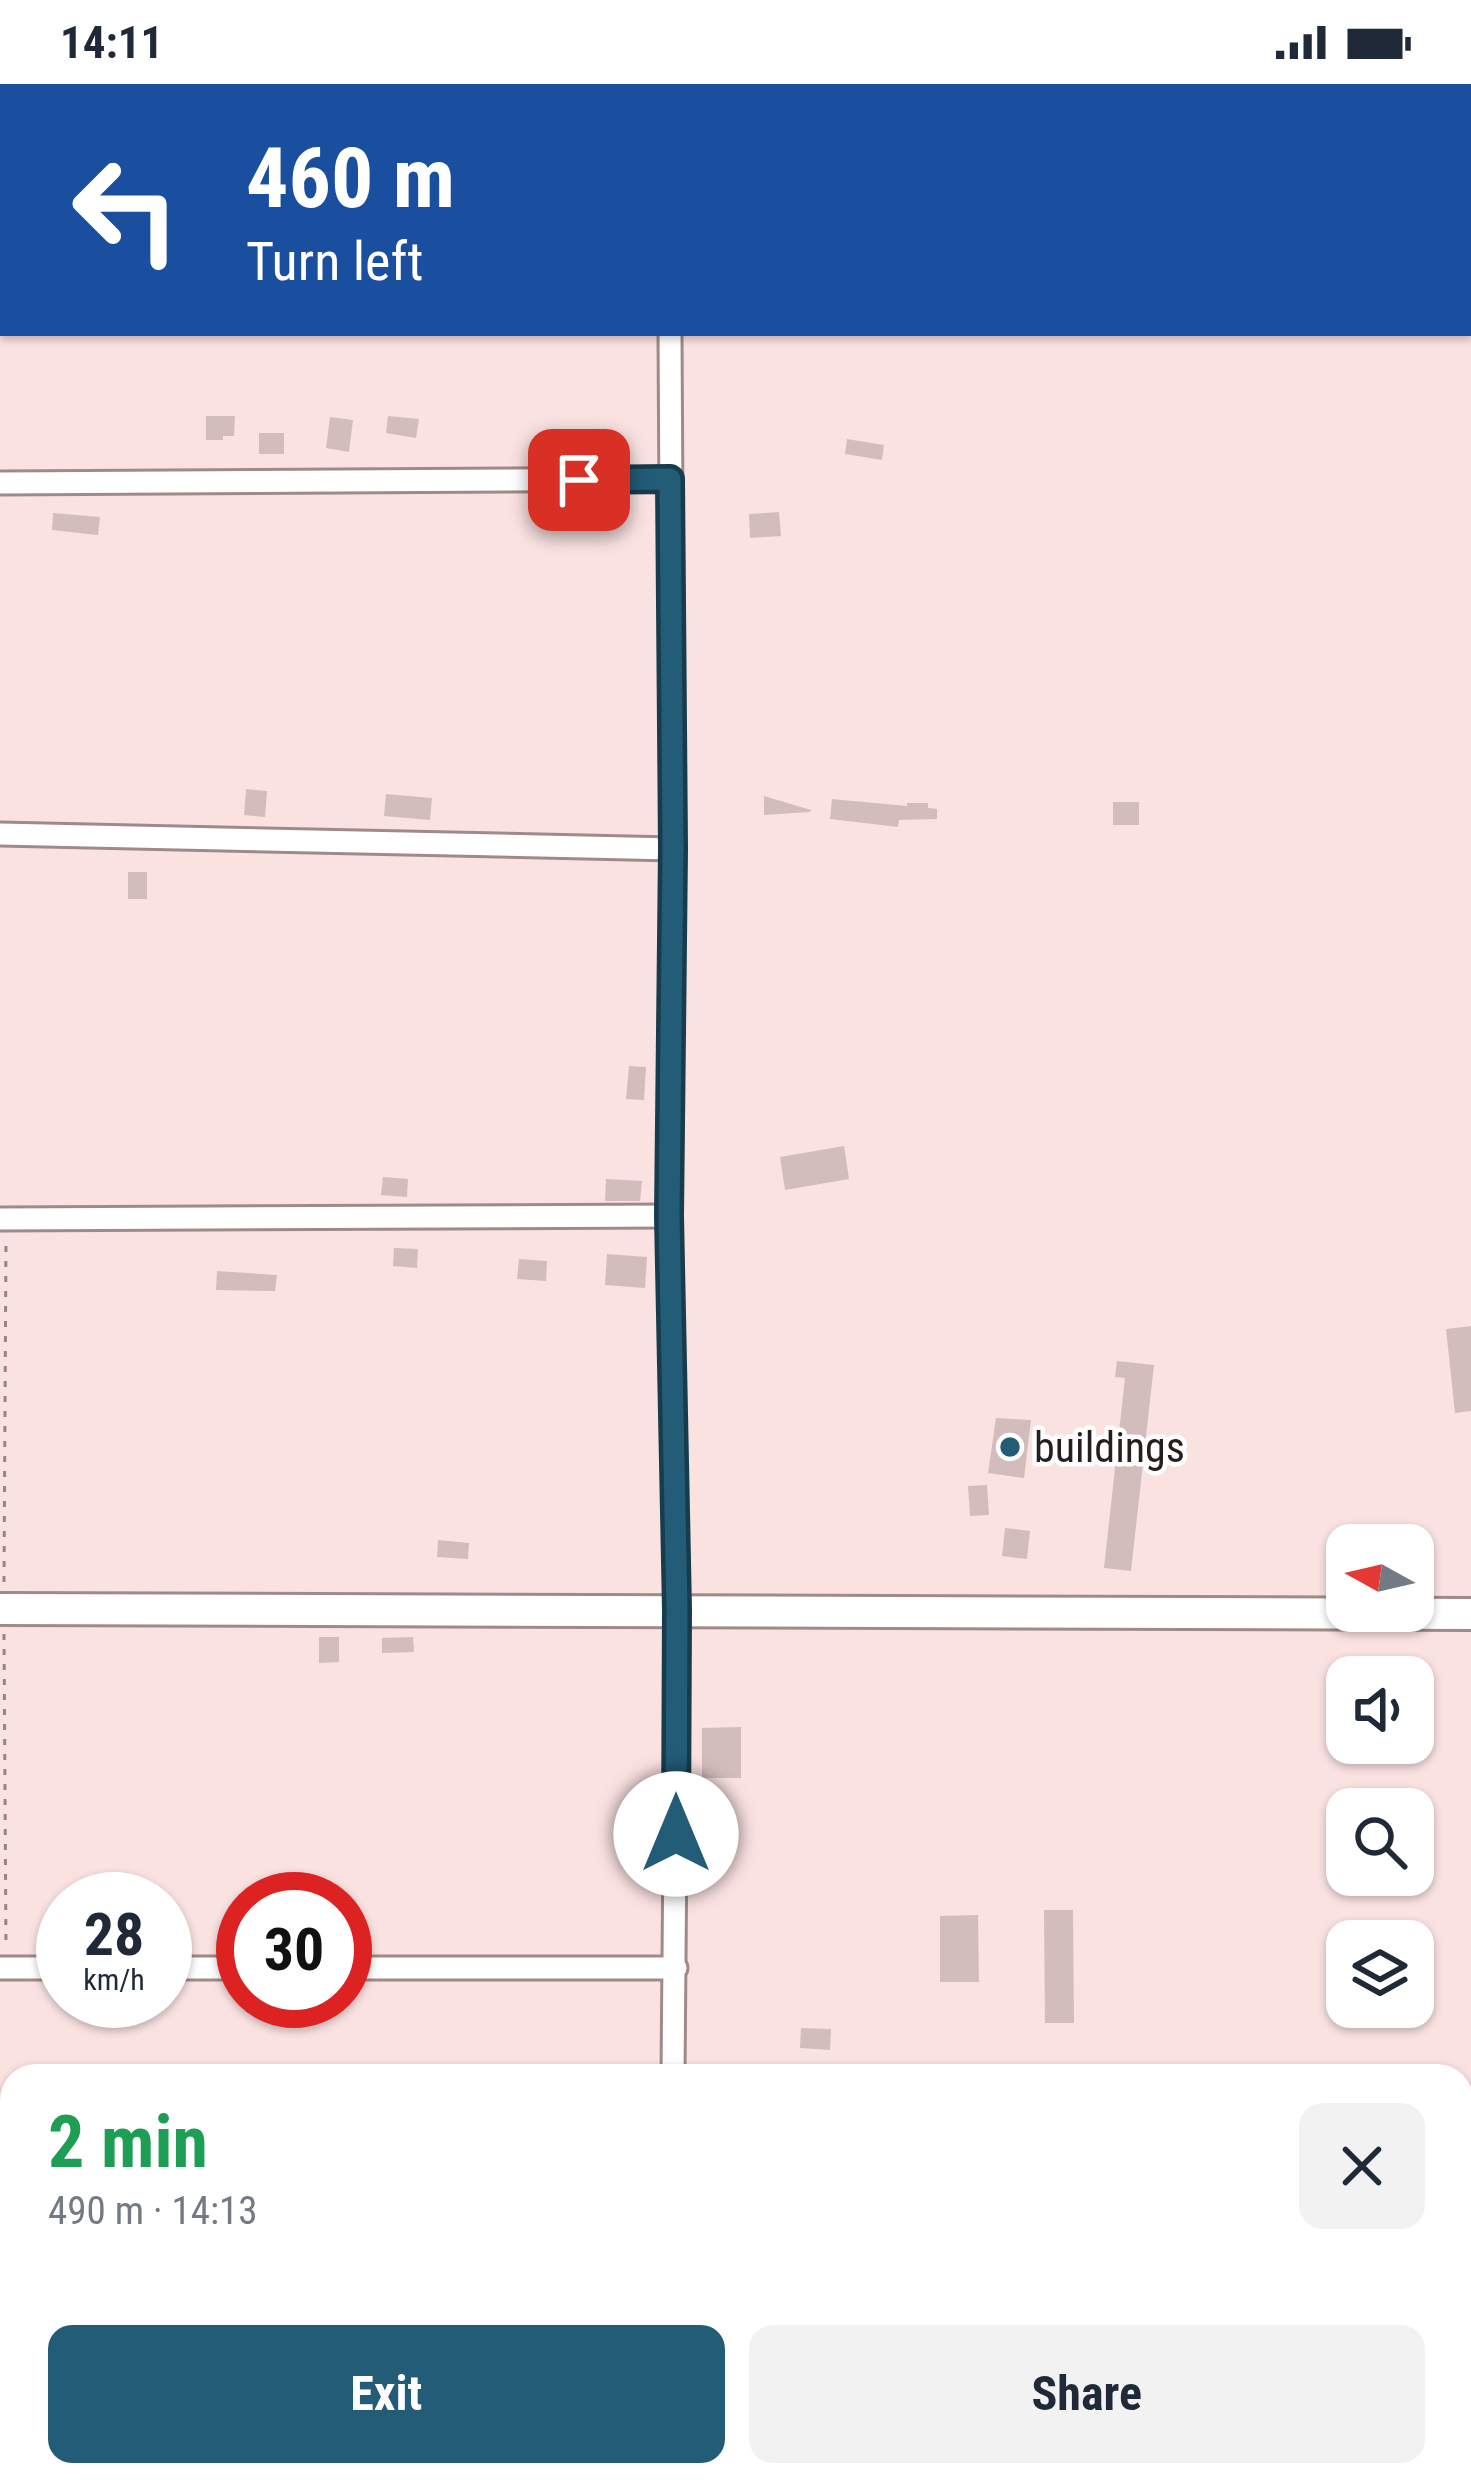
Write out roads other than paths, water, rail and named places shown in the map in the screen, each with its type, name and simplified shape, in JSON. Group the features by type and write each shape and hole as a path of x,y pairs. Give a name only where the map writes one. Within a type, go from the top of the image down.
{"street":[{"path":"670,336 669,1216 677,1610 674,2064"},
{"path":"0,483 670,479"},
{"path":"0,834 673,849"},
{"path":"0,1219 669,1216"},
{"path":"0,1609 1471,1614"},
{"path":"0,1968 36,1968"},
{"path":"372,1968 676,1968"}],"place":[{"name":"buildings","path":"1010,1447"}]}
